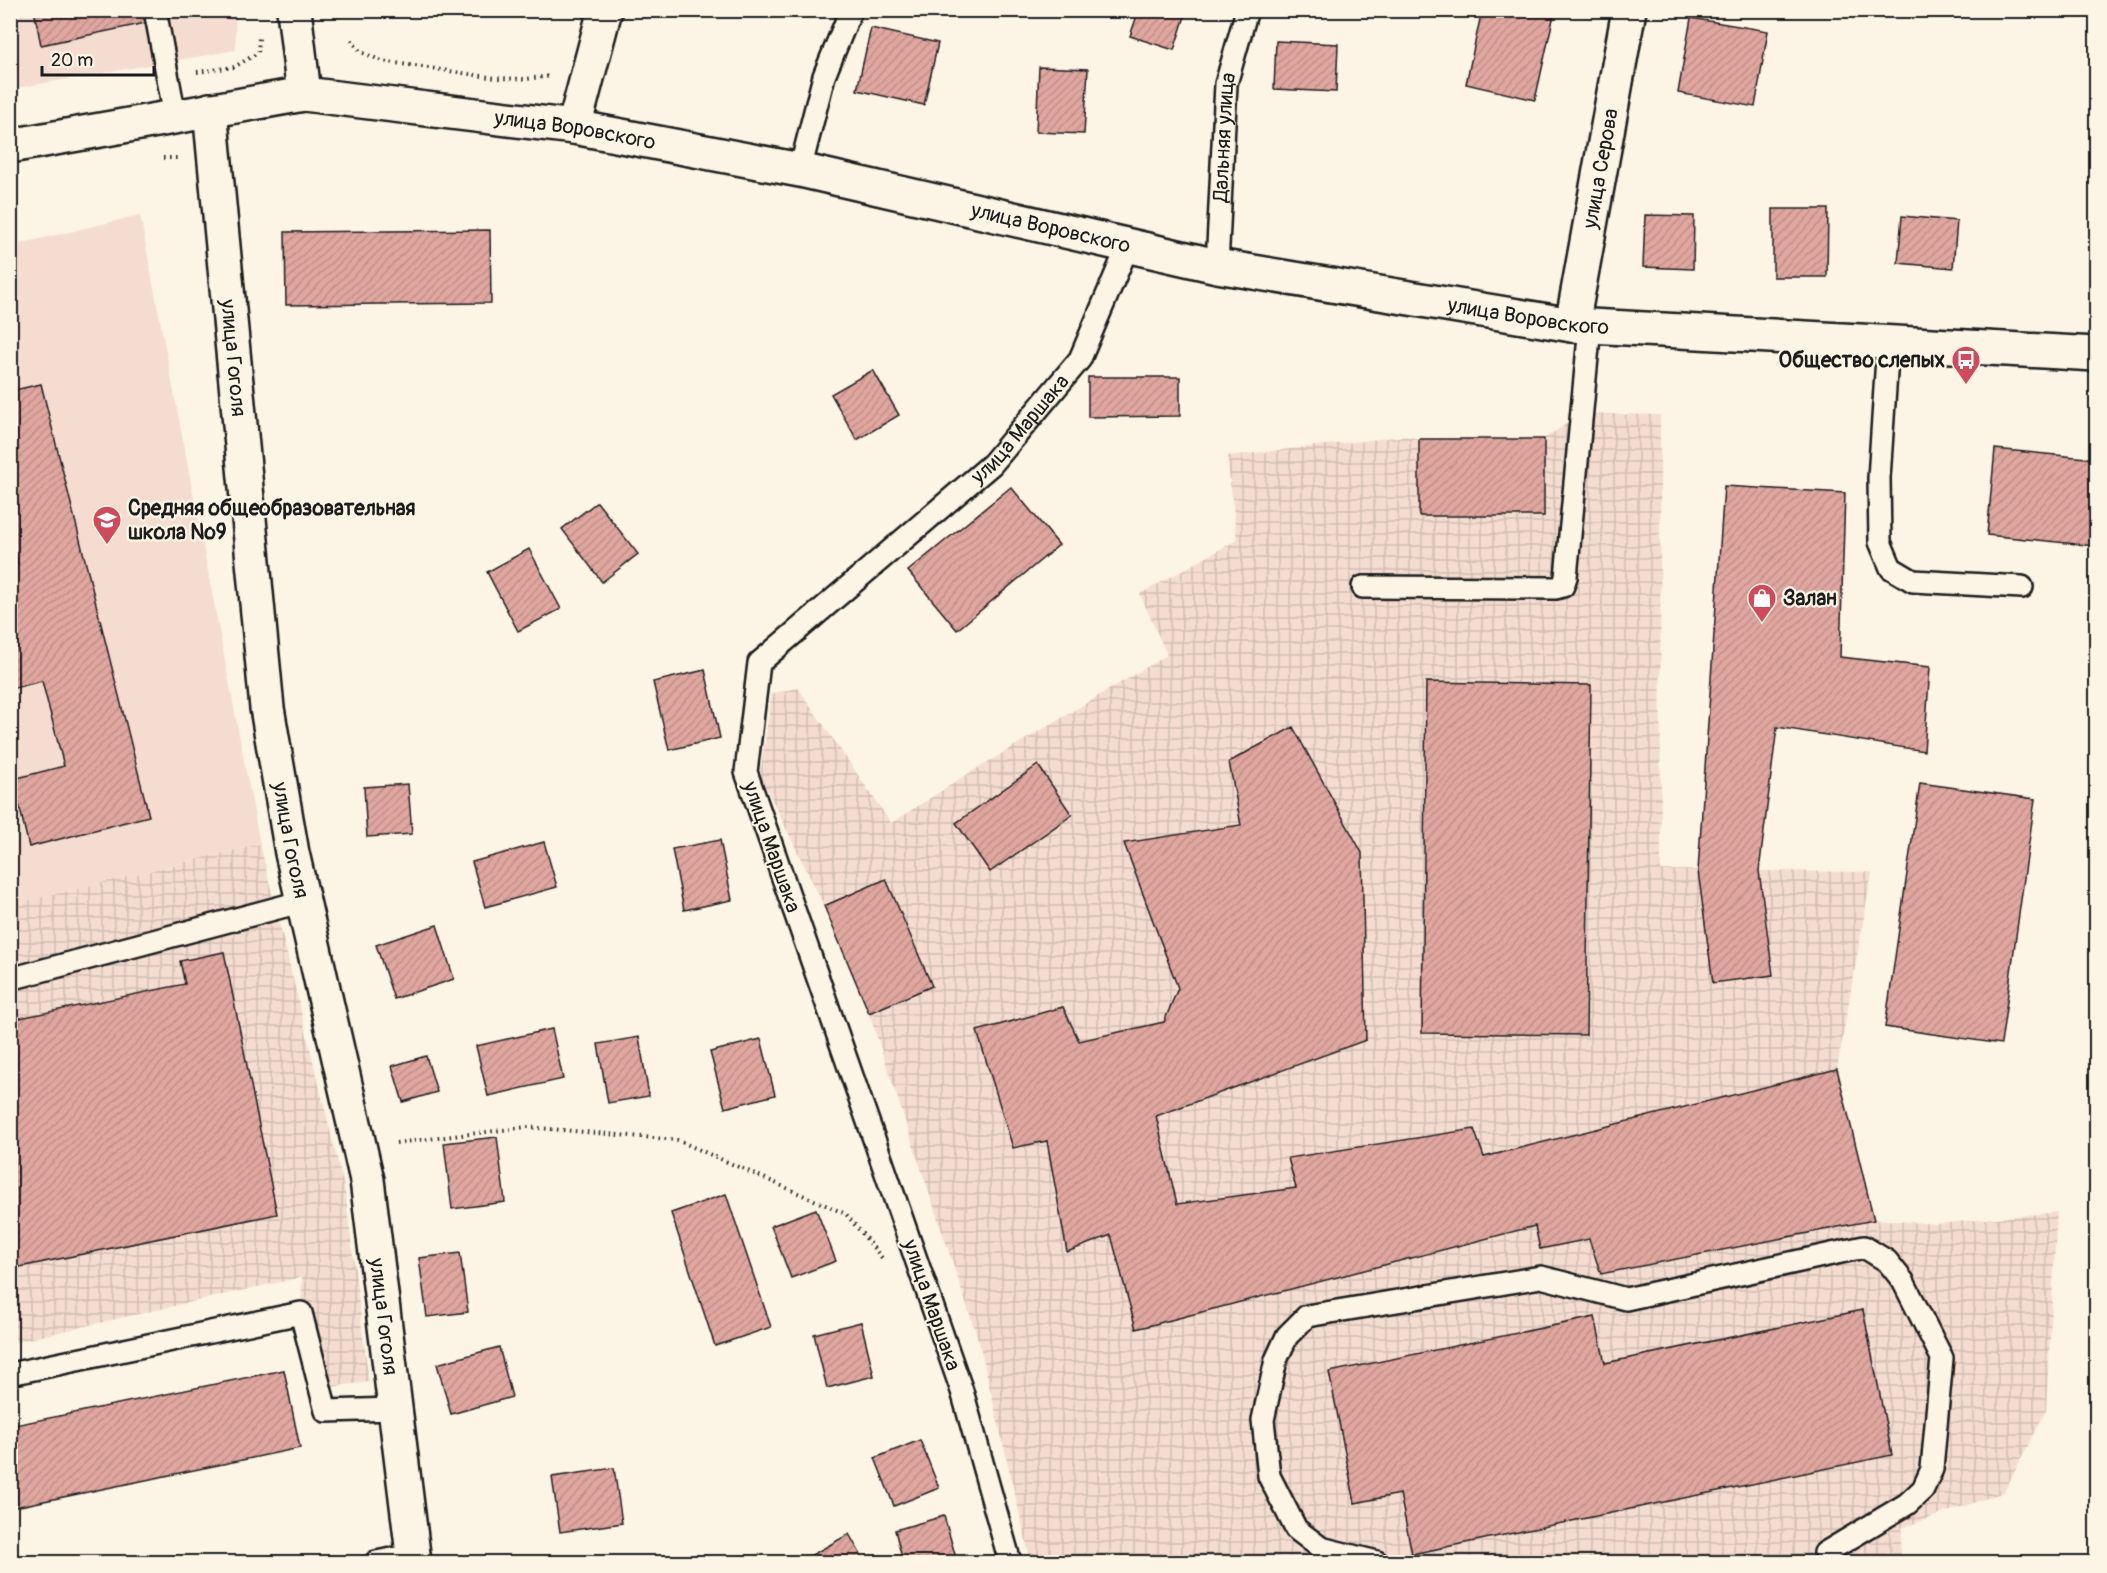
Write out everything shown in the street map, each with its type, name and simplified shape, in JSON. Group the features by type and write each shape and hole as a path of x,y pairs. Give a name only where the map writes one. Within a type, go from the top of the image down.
{"street":[{"path":"294,10 304,94"},
{"path":"574,127 605,10"},
{"name":"улица Серова","path":"1581,326 1629,10"},
{"name":"улица Воровского","path":"10,146 304,94 574,127 800,170 1217,266 1581,326 2097,354"},
{"name":"улица Гоголя","path":"210,110 267,708 292,853 367,1180 413,1559"}],"lane":[{"path":"155,10 175,116"},
{"path":"800,170 824,76 851,10"},
{"name":"Дальняя улица","path":"1217,266 1226,84 1247,10"},
{"name":"улица Маршака","path":"1010,1563 962,1391 746,772 759,663 992,464 1080,359 1128,246"},
{"path":"1363,586 1556,588 1563,586 1566,577 1581,326"},
{"path":"1888,343 1879,478 1880,542 1891,568 1913,581 2022,587"},
{"path":"10,979 304,901"},
{"path":"1377,1563 1321,1548 1296,1529 1269,1476 1263,1419 1276,1360 1287,1336 1307,1316 1541,1277 1626,1299 1864,1247 1887,1261 1904,1281 1942,1358 1932,1469 1923,1489 1907,1504 1825,1553 1827,1563"},
{"path":"10,1374 300,1312 326,1411 395,1409"},
{"path":"376,1563 413,1559"}],"path":[{"path":"168,76 234,67 258,53 259,34"},
{"path":"351,40 361,52 382,61 496,78 525,79 588,72"},
{"path":"153,157 182,158"},
{"path":"360,1148 527,1127 677,1140 846,1214 883,1259"}],"shaded area":[{"path":"11,11 235,11 236,50 11,89"},
{"name":"Средняя общеобразовательная школа №9","path":"140,215 260,844 11,905 10,246"},
{"path":"1581,414 1660,415 1661,870 1872,872 1837,1069 1874,1219 1936,1224 2057,1212 2046,1411 2004,1492 1902,1528 1899,1562 1031,1562 979,1342 869,1013 824,906 760,775 772,693 798,688 891,823 971,772 1167,655 1140,594 1237,540 1227,456 1406,436 1419,439 1544,439"},
{"path":"260,844 345,1191 369,1382 330,1387 315,1326 301,1313 302,1277 11,1343 10,905"}],"building":[{"path":"34,10 144,10 146,23 41,45"},
{"path":"1139,10 1187,10 1174,50 1130,36"},
{"path":"1482,10 1555,10 1535,100 1466,84"},
{"path":"1691,18 1768,31 1755,107 1678,93"},
{"path":"871,28 938,43 924,105 857,90"},
{"path":"1276,41 1338,44 1336,92 1274,89"},
{"path":"1039,67 1088,69 1084,134 1036,132"},
{"path":"1773,209 1828,209 1827,277 1773,277"},
{"path":"1645,215 1694,216 1693,269 1643,267"},
{"path":"1902,216 1957,221 1953,268 1898,263"},
{"path":"490,230 491,303 286,305 285,232"},
{"path":"873,370 899,415 857,440 831,394"},
{"path":"1088,377 1180,377 1180,416 1088,417"},
{"path":"41,384 149,816 29,847 13,779 64,766 42,681 10,689 10,566 18,564 10,535 10,391"},
{"path":"1419,439 1544,439 1544,516 1419,516"},
{"path":"1995,449 2096,459 2096,546 1987,535"},
{"path":"1724,486 1845,493 1840,657 1930,667 1924,751 1777,727 1759,871 1773,975 1713,983 1698,871"},
{"path":"1011,487 1059,545 957,630 908,571"},
{"path":"597,502 638,554 602,582 562,529"},
{"path":"529,549 561,609 518,631 487,572"},
{"path":"705,670 720,738 669,750 653,682"},
{"path":"1426,682 1591,685 1586,1035 1422,1033"},
{"path":"1293,727 1362,853 1366,1040 1156,1116 1177,1204 1296,1188 1288,1158 1474,1129 1484,1157 1837,1069 1874,1220 1601,1274 1589,1239 1540,1249 1535,1226 1136,1329 1111,1235 1067,1252 1047,1141 1013,1148 977,1031 1063,1007 1079,1041 1164,1022 1178,988 1124,843 1241,825 1229,762"},
{"path":"1038,765 1072,815 990,872 956,823"},
{"path":"1920,783 2035,799 2001,1044 1885,1027"},
{"path":"408,784 412,834 367,837 364,787"},
{"path":"2094,784 2096,784 2096,844"},
{"path":"720,840 732,900 684,910 672,849"},
{"path":"544,842 557,887 485,907 472,862"},
{"path":"886,879 932,986 869,1013 824,906"},
{"path":"437,925 454,979 394,999 376,945"},
{"path":"224,952 277,1214 10,1269 10,1020 185,984 180,961"},
{"path":"552,1029 563,1079 488,1096 476,1046"},
{"path":"639,1037 649,1096 608,1103 598,1044"},
{"path":"761,1039 775,1095 725,1108 710,1052"},
{"path":"426,1056 437,1092 403,1102 392,1066"},
{"path":"497,1137 505,1202 452,1209 444,1143"},
{"path":"726,1194 771,1327 715,1346 671,1213"},
{"path":"816,1209 836,1261 791,1278 771,1226"},
{"path":"460,1253 468,1312 427,1317 419,1258"},
{"path":"1863,1310 1892,1455 1412,1554 1400,1494 1355,1503 1329,1372 1595,1317 1605,1363"},
{"path":"861,1322 874,1376 827,1388 814,1334"},
{"path":"499,1347 512,1397 451,1414 437,1364"},
{"path":"284,1370 300,1448 10,1508 10,1426"},
{"path":"920,1440 939,1488 894,1506 875,1458"},
{"path":"614,1468 622,1523 560,1532 552,1477"},
{"path":"944,1516 956,1558 941,1562 903,1562 895,1530"},
{"path":"849,1534 865,1562 805,1562 803,1560"}],"place":[{"name":"Общество слепых","path":"1966,386"},
{"name":"Средняя общеобразовательная школа №9","path":"107,546"},
{"name":"Залан","path":"1762,624"}]}
